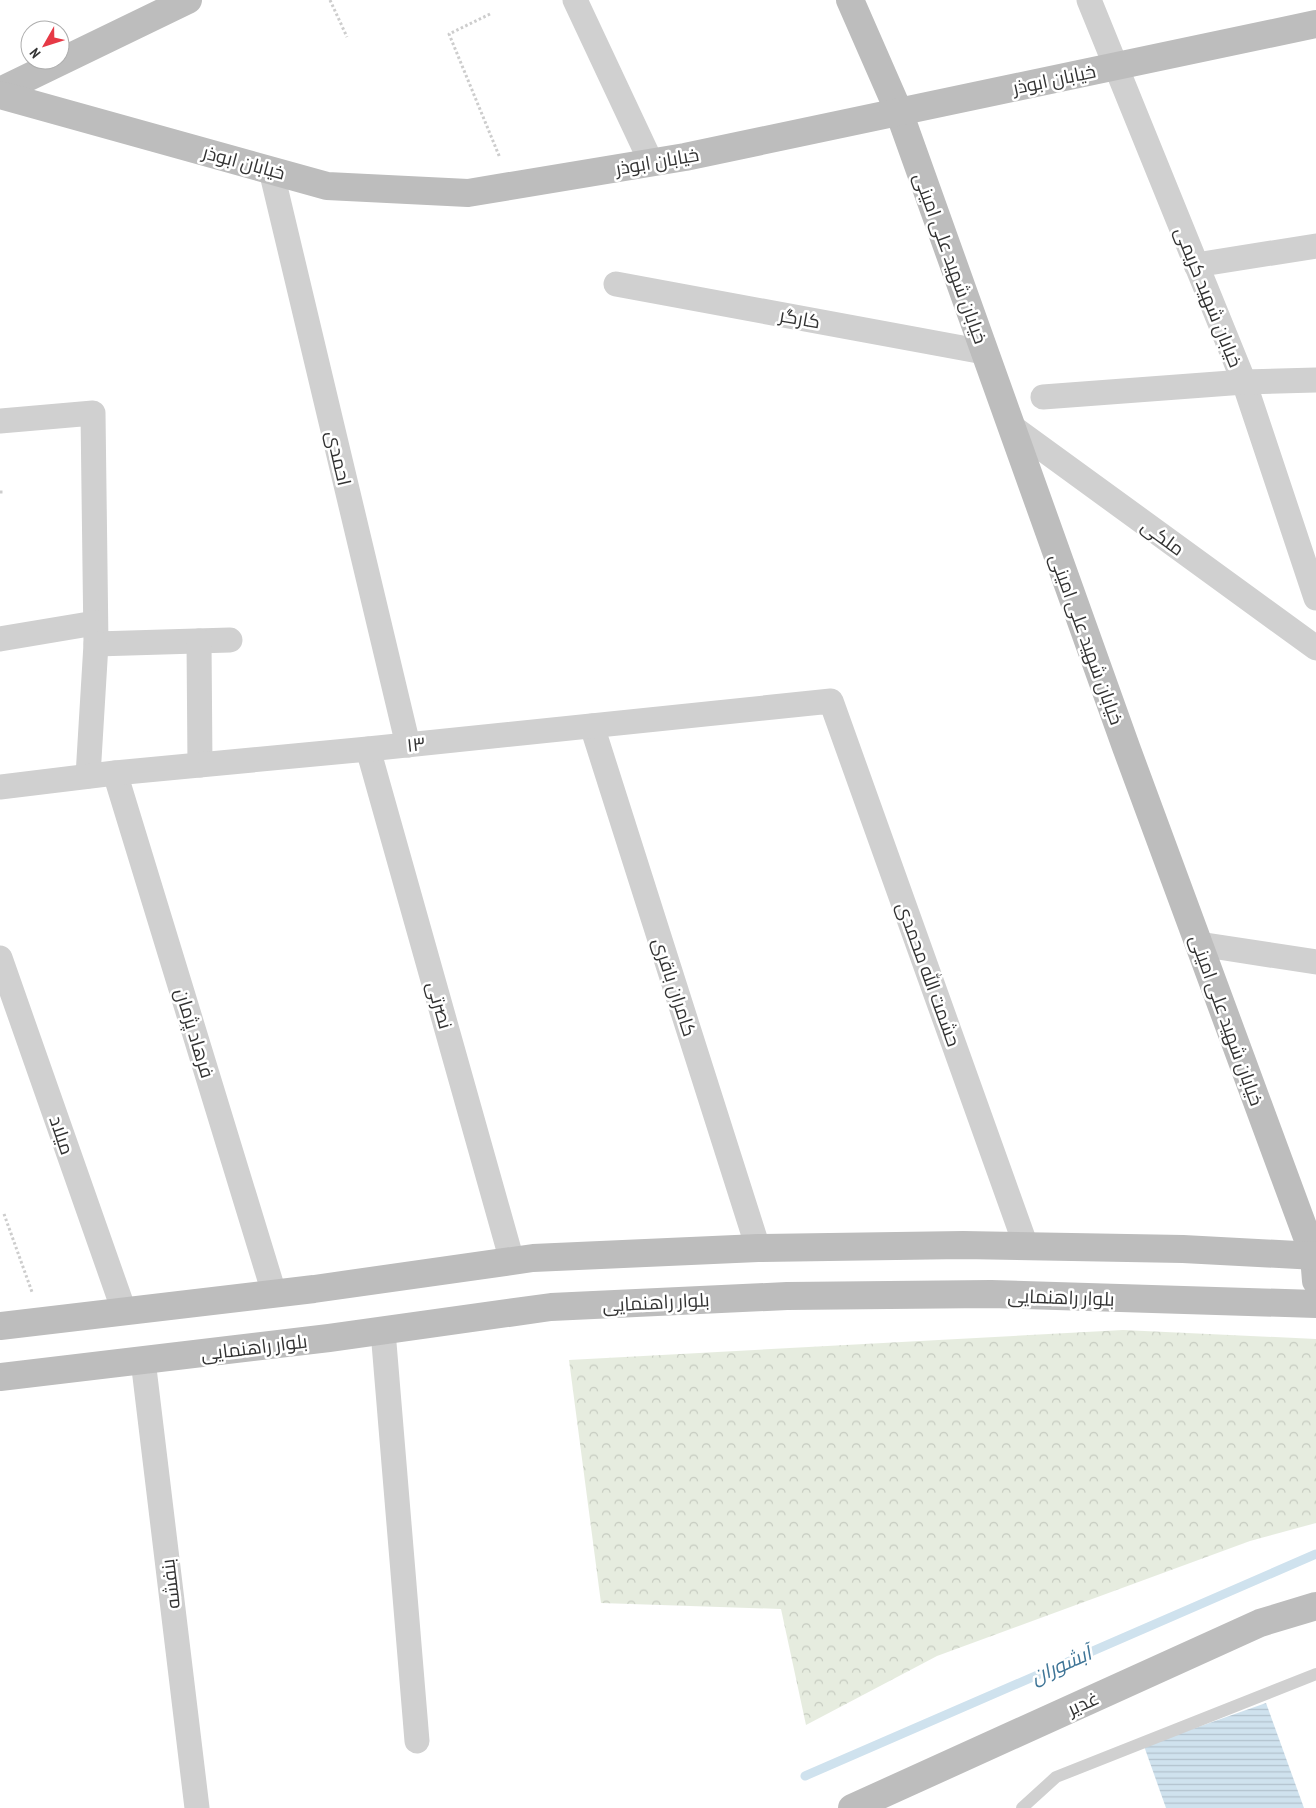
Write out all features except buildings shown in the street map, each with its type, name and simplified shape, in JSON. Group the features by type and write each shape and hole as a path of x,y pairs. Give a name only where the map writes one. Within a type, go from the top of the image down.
{"street":[{"path":"0,91 188,0"},
{"path":"575,0 650,162"},
{"name":"خیابان شهید علی امینی","path":"850,0 899,112 984,352 1315,1264"},
{"name":"خیابان شهید کریمی","path":"1089,0 1244,382 1316,598"},
{"name":"خیابان ابوذر","path":"0,96 327,186 468,194 650,162 899,112 1316,24"},
{"name":"احمدی","path":"271,170 408,745"},
{"path":"1196,264 1316,246"},
{"name":"کارگر","path":"616,284 984,352"},
{"path":"1043,397 1244,382 1316,380"},
{"path":"0,421 93,413 95,633 88,776"},
{"name":"ملکی","path":"1011,426 1316,648"},
{"path":"0,639 95,633 199,641 230,640"},
{"path":"199,641 200,765"},
{"name":"۱۳","path":"0,787 115,772 368,749 831,701"},
{"name":"حشمت الله محمدی","path":"831,701 1026,1246"},
{"name":"کامران باقری","path":"592,726 758,1248"},
{"name":"نصرتی","path":"368,749 512,1261"},
{"name":"فرهاد پژمان","path":"115,772 274,1293"},
{"path":"1199,944 1316,962"},
{"name":"میلاد","path":"0,958 124,1311"},
{"path":"0,1326 314,1289 512,1261 758,1248 1026,1246 1183,1249 1315,1264"},
{"name":"بلوار راهنمایی","path":"0,1377 383,1331 551,1307 787,1296 991,1294 1316,1304"},
{"path":"383,1331 417,1741"},
{"name":"بنفشه","path":"143,1360 197,1808"},
{"name":"غدیر","path":"852,1808 1260,1623 1316,1606"}],"lane":[{"path":"1022,1808 1056,1777 1316,1674"}],"path":[{"path":"330,0 347,37"},
{"path":"490,14 448,34 512,186"},
{"path":"0,492 5,492"},
{"path":"4,1214 43,1321"}],"green space":[{"path":"1123,1330 1316,1339 1316,1523 1250,1541 937,1656 806,1725 781,1609 601,1603 569,1360"}],"water":[{"path":"1266,1703 1304,1808 1166,1808 1144,1746"}],"waterway":[{"name":"آبشوران","path":"805,1776 1316,1554"}]}
